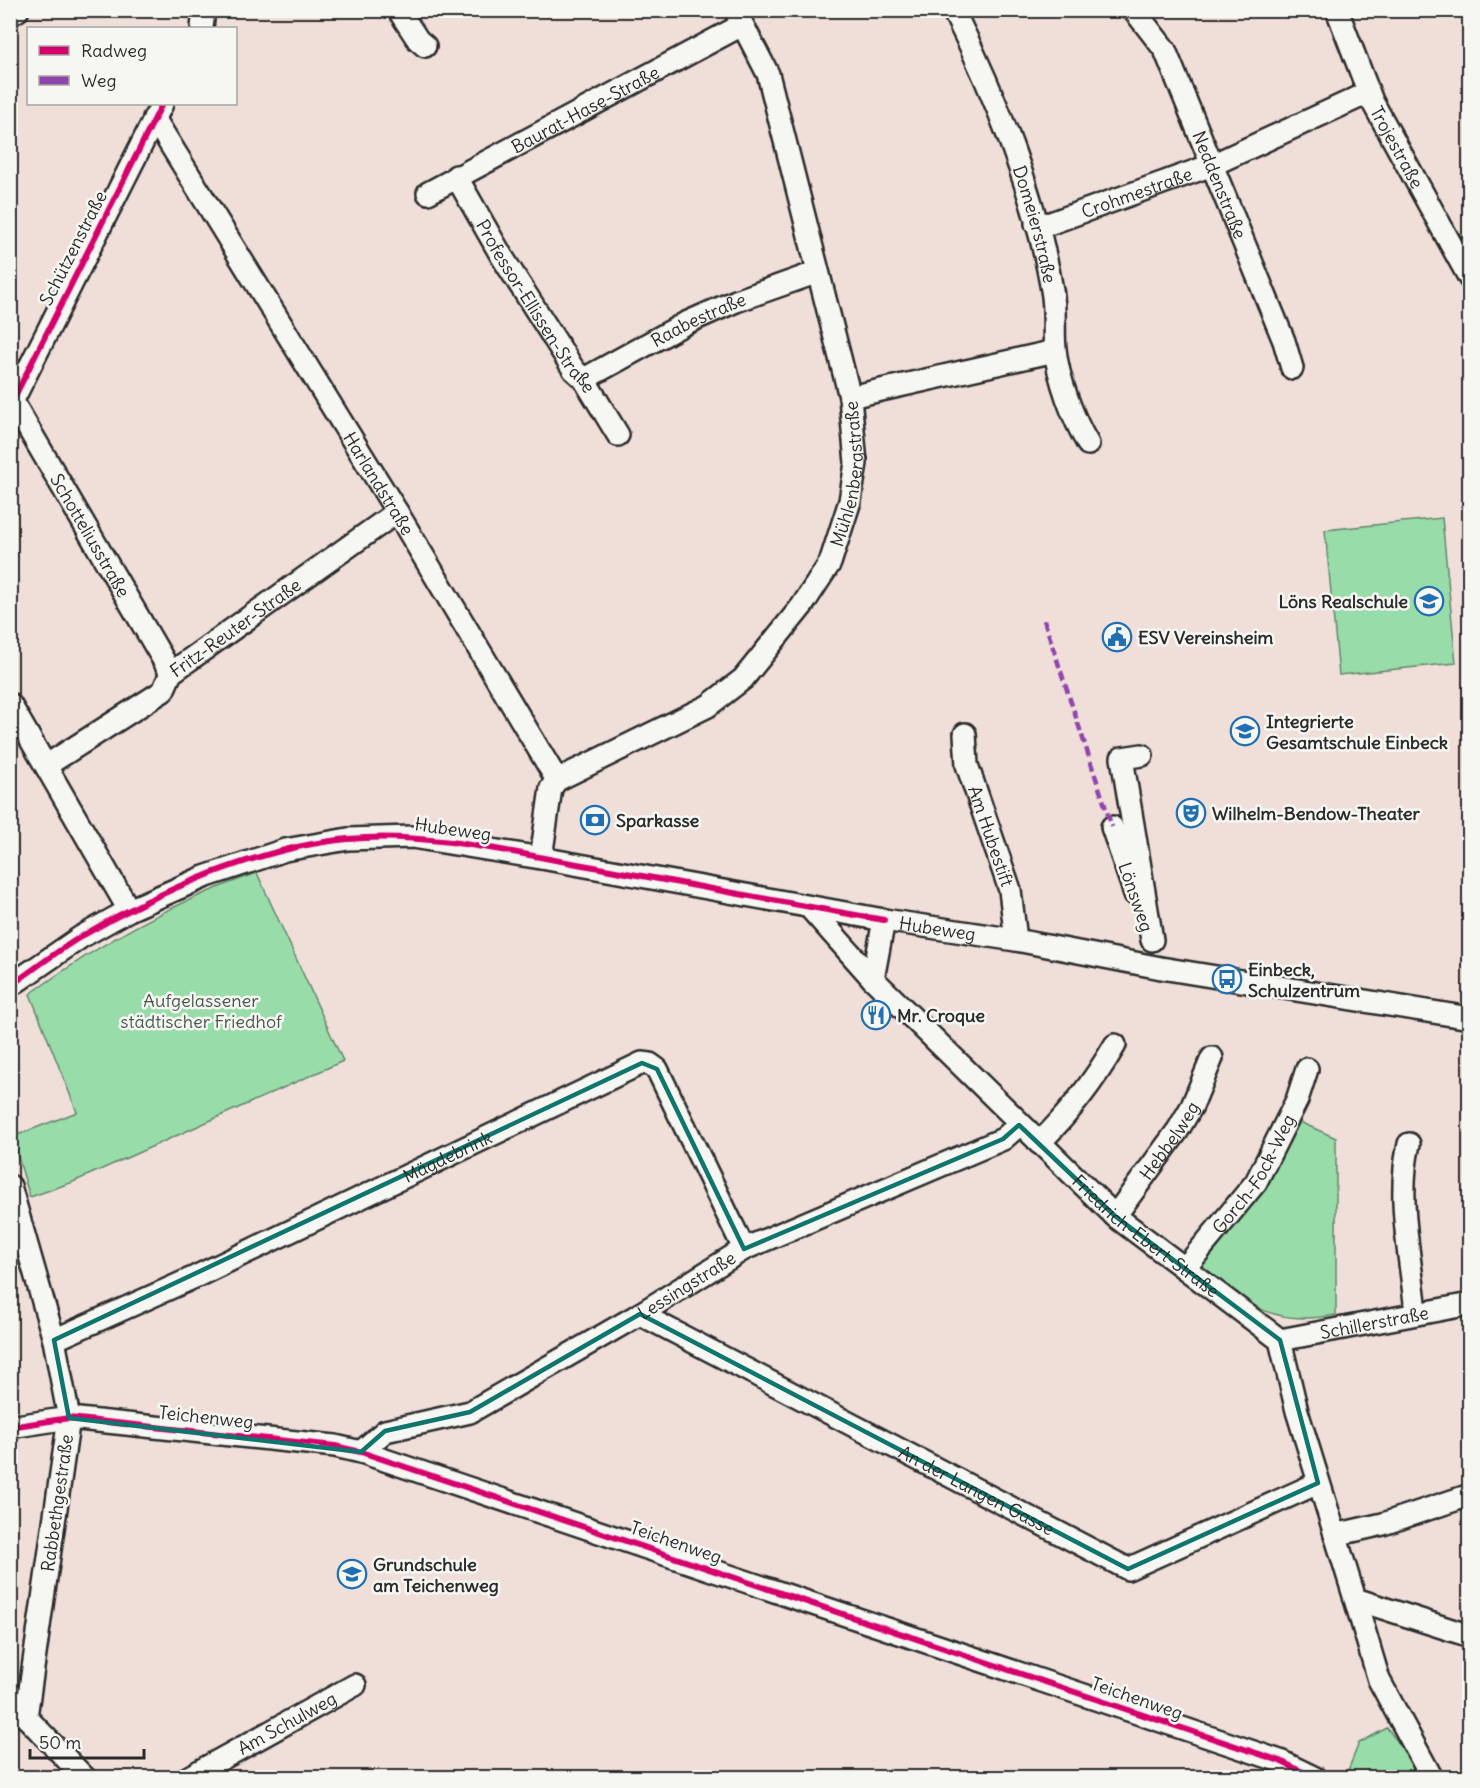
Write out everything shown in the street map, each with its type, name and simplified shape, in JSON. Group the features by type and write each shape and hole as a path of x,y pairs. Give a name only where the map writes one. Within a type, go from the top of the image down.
{"street":[{"path":"10,15 18,10"},
{"path":"202,27 204,10"},
{"name":"Domeierstraße","path":"953,10 1007,136 1036,224 1053,292 1055,351 1076,424 1088,444"},
{"name":"Neddenstraße","path":"1134,10 1165,50 1284,341 1292,368"},
{"name":"Trojestraße","path":"1336,10 1368,93 1470,279"},
{"path":"402,12 418,40 425,46"},
{"name":"Baurat-Hase-Straße","path":"428,193 739,18"},
{"name":"Mühlenbergstraße","path":"557,780 708,706 750,672 802,606 830,563 850,501 856,463 850,397 768,74 739,18"},
{"name":"Crohmestraße","path":"1036,224 1051,224 1212,165 1368,93"},
{"name":"Schützenstraße","path":"11,402 158,111"},
{"name":"Harlandstraße","path":"158,111 557,780"},
{"name":"Professor-Ellissen-Straße","path":"456,176 501,255 574,370 584,379 618,435"},
{"name":"Raabestraße","path":"584,379 706,314 736,301 818,273"},
{"path":"850,397 1055,351"},
{"name":"Schotteliusstraße","path":"11,402 171,673"},
{"name":"Fritz-Reuter-Straße","path":"47,765 163,691 171,673 397,512"},
{"path":"10,704 129,910"},
{"name":"Am Hubestift","path":"965,734 967,765 1010,890 1016,940"},
{"path":"1130,854 1122,758 1142,755"},
{"path":"541,858 551,788 557,780"},
{"name":"Lönsweg","path":"1112,827 1130,854 1161,968"},
{"name":"Hubeweg","path":"10,986 81,937 129,910 204,877 285,850 348,839 412,837 541,858 810,908 883,927 1016,940 1161,968 1470,1018"},
{"name":"Friedrich-Ebert-Straße","path":"810,908 873,980 1019,1125 1115,1216 1234,1308 1280,1340"},
{"path":"873,980 883,927"},
{"path":"1039,1143 1065,1117 1101,1070 1115,1045"},
{"name":"Hebbelweg","path":"1115,1216 1178,1131 1192,1106 1212,1058"},
{"name":"Mägdebrink","path":"54,1340 195,1277 642,1063 650,1064 657,1069 744,1249"},
{"name":"Gorch-Fock-Weg","path":"1185,1268 1256,1182 1297,1100 1307,1069"},
{"name":"Lessingstraße","path":"361,1452 385,1431 470,1412 640,1314 744,1249 1003,1139 1019,1125"},
{"path":"1409,1144 1405,1161 1406,1206 1416,1312"},
{"name":"Rabbethgestraße","path":"10,1186 54,1340 69,1418 18,1713"},
{"name":"Schillerstraße","path":"1280,1340 1416,1312 1470,1304"},
{"name":"An der Langen Gasse","path":"640,1314 1128,1569 1318,1483"},
{"path":"1280,1340 1297,1411 1379,1680 1432,1778"},
{"name":"Teichenweg","path":"10,1426 69,1418 335,1446 361,1452 1280,1761 1316,1778"},
{"path":"1335,1535 1383,1524 1470,1496"},
{"path":"1355,1599 1461,1633"},
{"name":"Am Schulweg","path":"187,1778 355,1685"},
{"path":"18,1713 85,1778"}],"highlighted area":[{"path":"642,1063 657,1069 744,1249 1003,1139 1019,1125 1115,1216 1280,1340 1318,1483 1128,1569 640,1314 470,1412 385,1431 361,1452 69,1418 54,1340"}],"green space":[{"path":"1442,518 1456,663 1339,675 1325,530"},
{"name":"Aufgelassener städtischer Friedhof","path":"257,873 343,1061 73,1182 30,1197 12,1137 77,1112 30,994 84,957 167,910"},
{"path":"1293,1119 1336,1138 1336,1315 1293,1318 1276,1315 1246,1301 1200,1264"},
{"path":"1387,1728 1425,1777 1353,1777 1347,1773 1359,1743"}],"marked path":[{"path":"1044,620 1112,827"}],"cycle path":[{"path":"10,406 161,105"},
{"path":"10,986 82,936 176,888 245,861 280,851 348,839 404,838 461,844 884,920"},
{"path":"10,1427 69,1418 335,1446 361,1452 1280,1761 1315,1778"}],"place":[{"name":"Löns Realschule","path":"1429,601"},
{"name":"ESV Vereinsheim","path":"1117,637"},
{"name":"Integrierte Gesamtschule Einbeck","path":"1245,731"},
{"name":"Wilhelm-Bendow-Theater","path":"1191,813"},
{"name":"Sparkasse","path":"595,820"},
{"name":"Einbeck, Schulzentrum","path":"1227,979"},
{"name":"Mr. Croque","path":"876,1015"},
{"name":"Grundschule am Teichenweg","path":"352,1574"}]}
